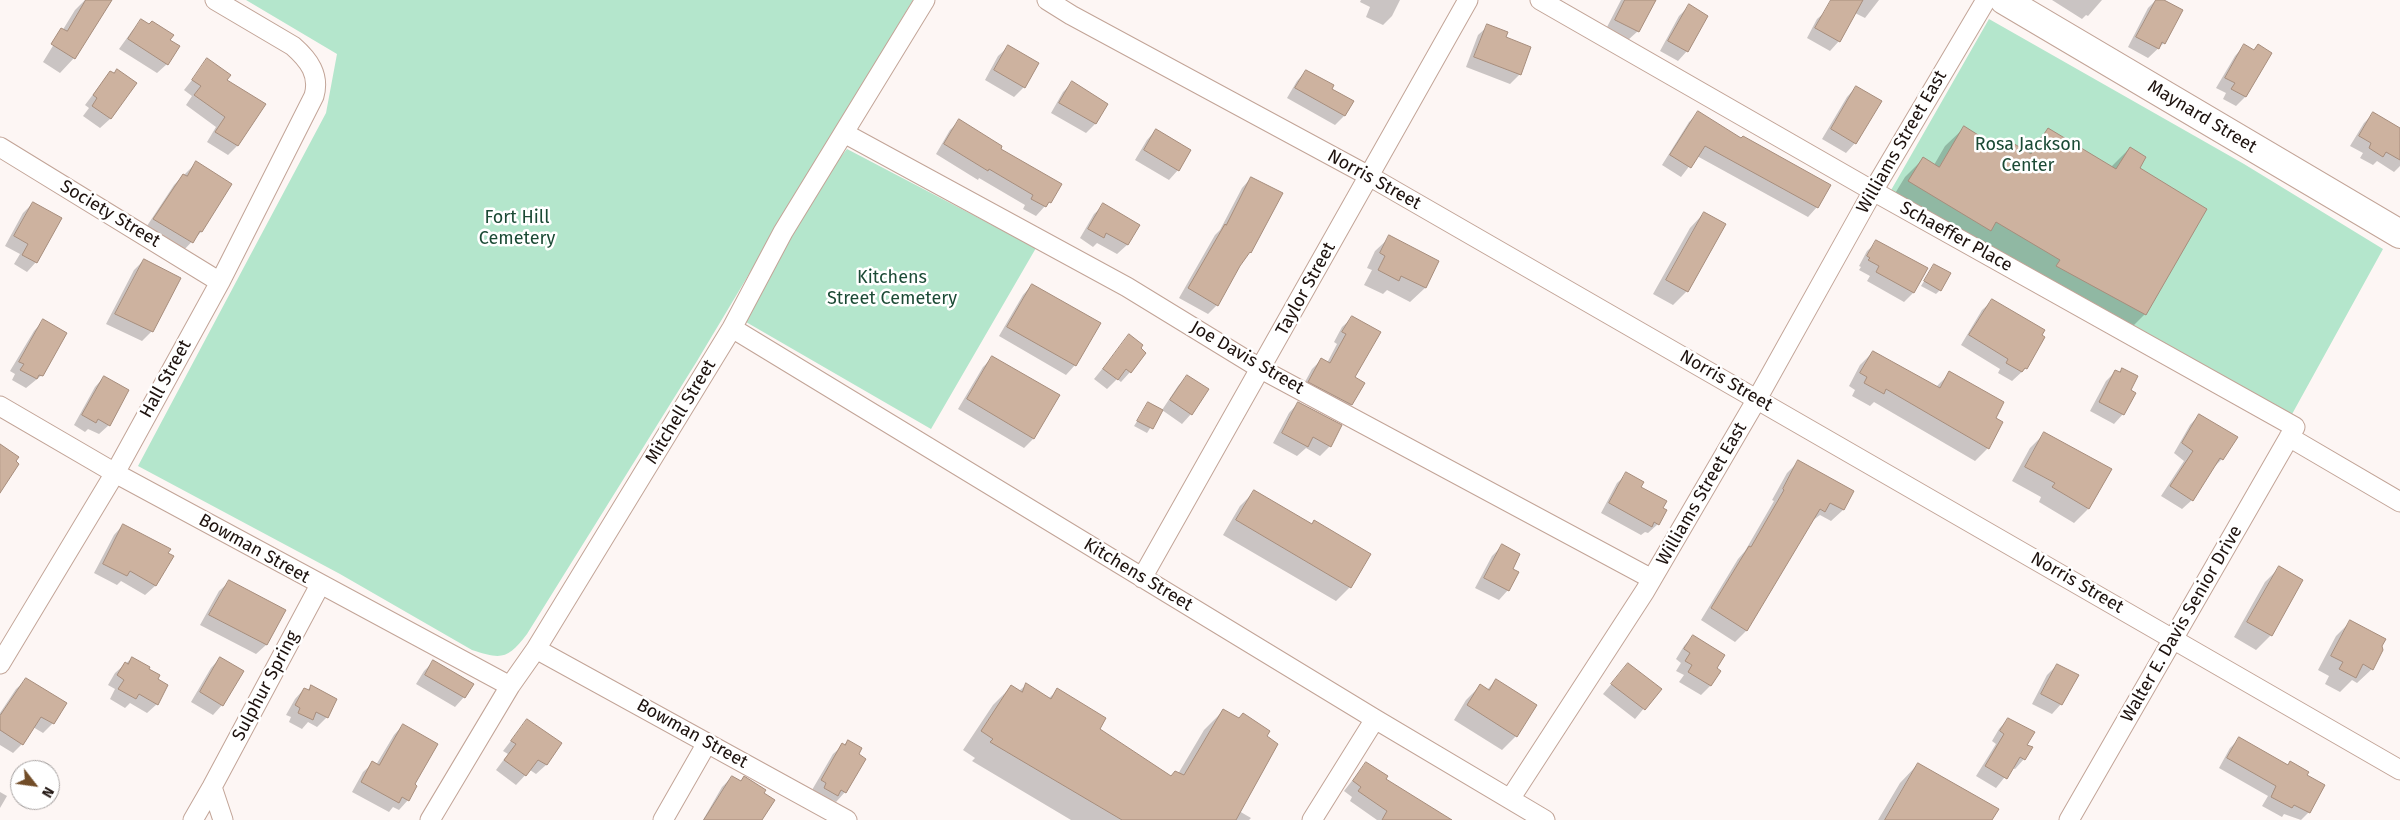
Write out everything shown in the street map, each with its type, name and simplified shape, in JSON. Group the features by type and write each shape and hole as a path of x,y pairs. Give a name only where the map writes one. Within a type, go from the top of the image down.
{"street":[{"name":"Hall Street","path":"0,664 115,473 220,282 309,108 317,86 312,68 304,55 293,46 214,0"},
{"name":"Mitchell Street","path":"430,820 510,686 536,649 732,328 783,232 925,0"},
{"name":"Norris Street","path":"1047,0 1071,15 1370,176 2400,770"},
{"name":"Taylor Street","path":"1142,578 1468,0"},
{"name":"Schaeffer Place","path":"1540,0 2292,432 2400,502"},
{"name":"Williams Street East","path":"1510,799 1652,578 1757,399 1873,190 1986,0"},
{"name":"Maynard Street","path":"2004,0 2400,234"},
{"name":"Joe Davis Street","path":"844,133 1127,287 1261,369 1652,578"},
{"name":"Society Street","path":"0,147 220,282"},
{"name":"Kitchens Street","path":"732,328 1375,720 1545,820"},
{"name":"Bowman Street","path":"0,406 115,473 510,686"},
{"name":"Walter E. Davis Senior Drive","path":"2069,820 2292,432"},
{"name":"Sulphur Spring","path":"193,820 320,585"},
{"name":"Bowman Street","path":"536,649 847,820"},
{"path":"1312,820 1375,720"},
{"path":"663,820 707,743"},
{"path":"212,787 223,820"}],"green space":[{"name":"Fort Hill Cemetery","path":"246,0 913,0 697,361 527,634 515,648 504,655 491,655 472,650 340,574 138,466 326,113 337,54"},
{"name":"Rosa Jackson Center","path":"1989,19 2244,164 2383,249 2291,416 1890,192"},
{"name":"Kitchens Street Cemetery","path":"847,149 1036,248 931,429 746,322 770,271 817,187"}],"building":[{"path":"86,0 112,0 75,59 51,44 61,28 67,31"},
{"path":"1625,0 1656,0 1639,32 1615,20"},
{"path":"1831,0 1863,0 1840,42 1815,28"},
{"path":"2156,0 2164,0 2183,10 2165,44 2162,42 2159,49 2136,37"},
{"path":"1689,4 1708,16 1688,52 1668,41"},
{"path":"141,19 149,24 152,21 174,35 170,40 180,46 168,65 128,39"},
{"path":"1487,24 1508,32 1506,37 1531,47 1521,75 1474,57"},
{"path":"2244,44 2254,50 2258,44 2272,53 2246,97 2231,89 2235,83 2225,78"},
{"path":"1008,45 1039,63 1025,88 994,70"},
{"path":"207,58 231,75 227,80 266,104 238,146 215,132 225,117 194,95 201,86 192,80"},
{"path":"117,69 137,83 111,119 92,106 97,98 93,95 110,71 114,73"},
{"path":"1306,70 1334,85 1332,89 1354,101 1345,116 1295,88"},
{"path":"1072,81 1108,104 1096,124 1059,103"},
{"path":"1856,86 1882,101 1856,144 1831,129"},
{"path":"1698,111 1741,138 1743,136 1831,185 1818,208 1705,146 1691,168 1670,155"},
{"path":"2373,112 2400,128 2400,160 2386,152 2383,157 2369,148 2371,143 2359,136"},
{"path":"959,119 1002,146 1001,149 1062,184 1051,203 1049,202 1046,207 1031,199 1033,195 989,169 988,171 944,144"},
{"path":"1964,126 2005,152 2011,142 2031,154 2048,128 2116,169 2130,147 2146,157 2140,168 2207,209 2146,315 2056,266 2060,260 1996,222 1991,231 1908,181 1923,157 1939,167"},
{"path":"1156,129 1191,150 1179,171 1144,150"},
{"path":"196,161 232,184 193,243 153,219 183,174 187,176"},
{"path":"1251,177 1283,193 1251,253 1240,266 1218,306 1188,288 1226,225"},
{"path":"33,202 62,218 37,263 22,255 28,244 14,236"},
{"path":"1103,203 1140,225 1128,245 1106,233 1104,238 1088,229"},
{"path":"1704,212 1726,224 1688,292 1666,280"},
{"path":"1389,235 1439,261 1426,288 1401,276 1399,281 1378,270 1385,256 1380,253"},
{"path":"1876,240 1928,268 1914,293 1876,272 1879,266 1868,260 1870,258 1867,256"},
{"path":"144,259 181,278 153,332 115,314"},
{"path":"1934,264 1951,273 1941,291 1924,281"},
{"path":"1032,284 1101,323 1076,366 1007,327"},
{"path":"1992,299 2045,330 2042,335 2045,337 2027,369 2025,368 2022,372 2006,363 2008,359 1969,335"},
{"path":"1352,316 1381,332 1355,377 1365,383 1352,405 1308,382 1321,358 1330,363 1346,334 1342,332"},
{"path":"43,319 67,333 43,376 39,375 37,379 20,370 24,364 19,362"},
{"path":"1129,334 1143,345 1141,348 1146,353 1131,373 1126,369 1118,380 1103,369"},
{"path":"1873,351 1940,388 1949,371 2004,402 1996,418 2003,422 1989,449 1886,389 1884,394 1864,383 1867,377 1860,373"},
{"path":"992,356 1060,395 1034,439 967,399"},
{"path":"2122,368 2138,376 2131,390 2136,393 2124,415 2099,402 2115,370 2120,372"},
{"path":"1187,375 1209,389 1192,415 1170,400"},
{"path":"104,376 129,390 110,426 98,419 96,423 82,415"},
{"path":"1148,402 1163,410 1153,429 1137,421"},
{"path":"1298,402 1342,425 1331,447 1313,437 1308,447 1282,433"},
{"path":"2199,414 2238,437 2223,460 2220,458 2193,501 2170,486 2193,451 2182,443"},
{"path":"2044,432 2112,469 2089,509 2052,487 2055,483 2025,467"},
{"path":"0,444 19,457 16,461 19,464 0,493"},
{"path":"1798,460 1854,491 1844,510 1830,503 1825,512 1820,509 1747,631 1711,608 1749,546 1751,547 1784,490"},
{"path":"1626,472 1644,482 1641,487 1667,501 1663,508 1667,510 1659,525 1654,522 1652,527 1609,503"},
{"path":"1254,490 1312,524 1314,520 1371,554 1351,588 1236,520"},
{"path":"123,524 171,549 168,553 174,556 156,586 130,571 127,576 103,564"},
{"path":"1502,544 1520,554 1513,569 1519,572 1509,591 1484,578"},
{"path":"2279,566 2303,580 2272,636 2247,622"},
{"path":"229,580 286,610 267,645 209,615"},
{"path":"2350,620 2386,639 2373,670 2363,664 2356,678 2339,669 2343,662 2331,656"},
{"path":"1693,635 1725,655 1717,668 1721,671 1711,686 1688,672 1692,665 1685,661 1690,653 1684,649"},
{"path":"132,657 150,667 149,669 160,675 158,679 168,685 158,705 139,694 136,699 118,689 124,680 117,675 125,662 128,664"},
{"path":"220,657 244,671 223,706 200,692"},
{"path":"433,660 474,684 465,698 425,675"},
{"path":"1628,663 1662,689 1645,710 1611,684"},
{"path":"2057,664 2079,675 2062,705 2041,694"},
{"path":"26,678 67,703 54,724 41,717 23,745 0,730 0,716"},
{"path":"1496,679 1537,705 1517,737 1467,705 1480,684 1489,690"},
{"path":"1026,683 1051,699 1057,688 1106,718 1100,729 1171,776 1175,771 1184,775 1223,709 1239,718 1243,713 1270,731 1267,736 1278,744 1236,820 1122,820 990,742 993,739 981,731 1011,685 1022,692"},
{"path":"311,685 337,699 328,718 316,712 313,720 298,713 300,708 295,705 304,688 309,690"},
{"path":"2008,718 2035,732 2027,745 2033,747 2025,760 2020,757 2007,779 1985,766 2004,734 2000,731"},
{"path":"527,719 562,743 547,765 538,760 526,776 504,760 516,744 511,741"},
{"path":"403,724 438,744 415,784 417,786 409,801 402,797 399,803 361,782 372,761 379,765"},
{"path":"2239,737 2288,765 2290,761 2309,772 2307,775 2325,785 2310,813 2294,805 2292,808 2271,797 2276,786 2227,758"},
{"path":"848,740 862,748 859,754 866,759 846,793 841,790 838,796 824,788 826,783 821,780 842,743 845,745"},
{"path":"1366,762 1388,776 1386,779 1452,820 1382,820 1387,811 1358,791 1361,787 1353,781"},
{"path":"1918,763 1999,809 1992,820 1885,820"},
{"path":"732,776 741,781 744,776 766,790 764,793 775,800 762,820 704,820"}]}
